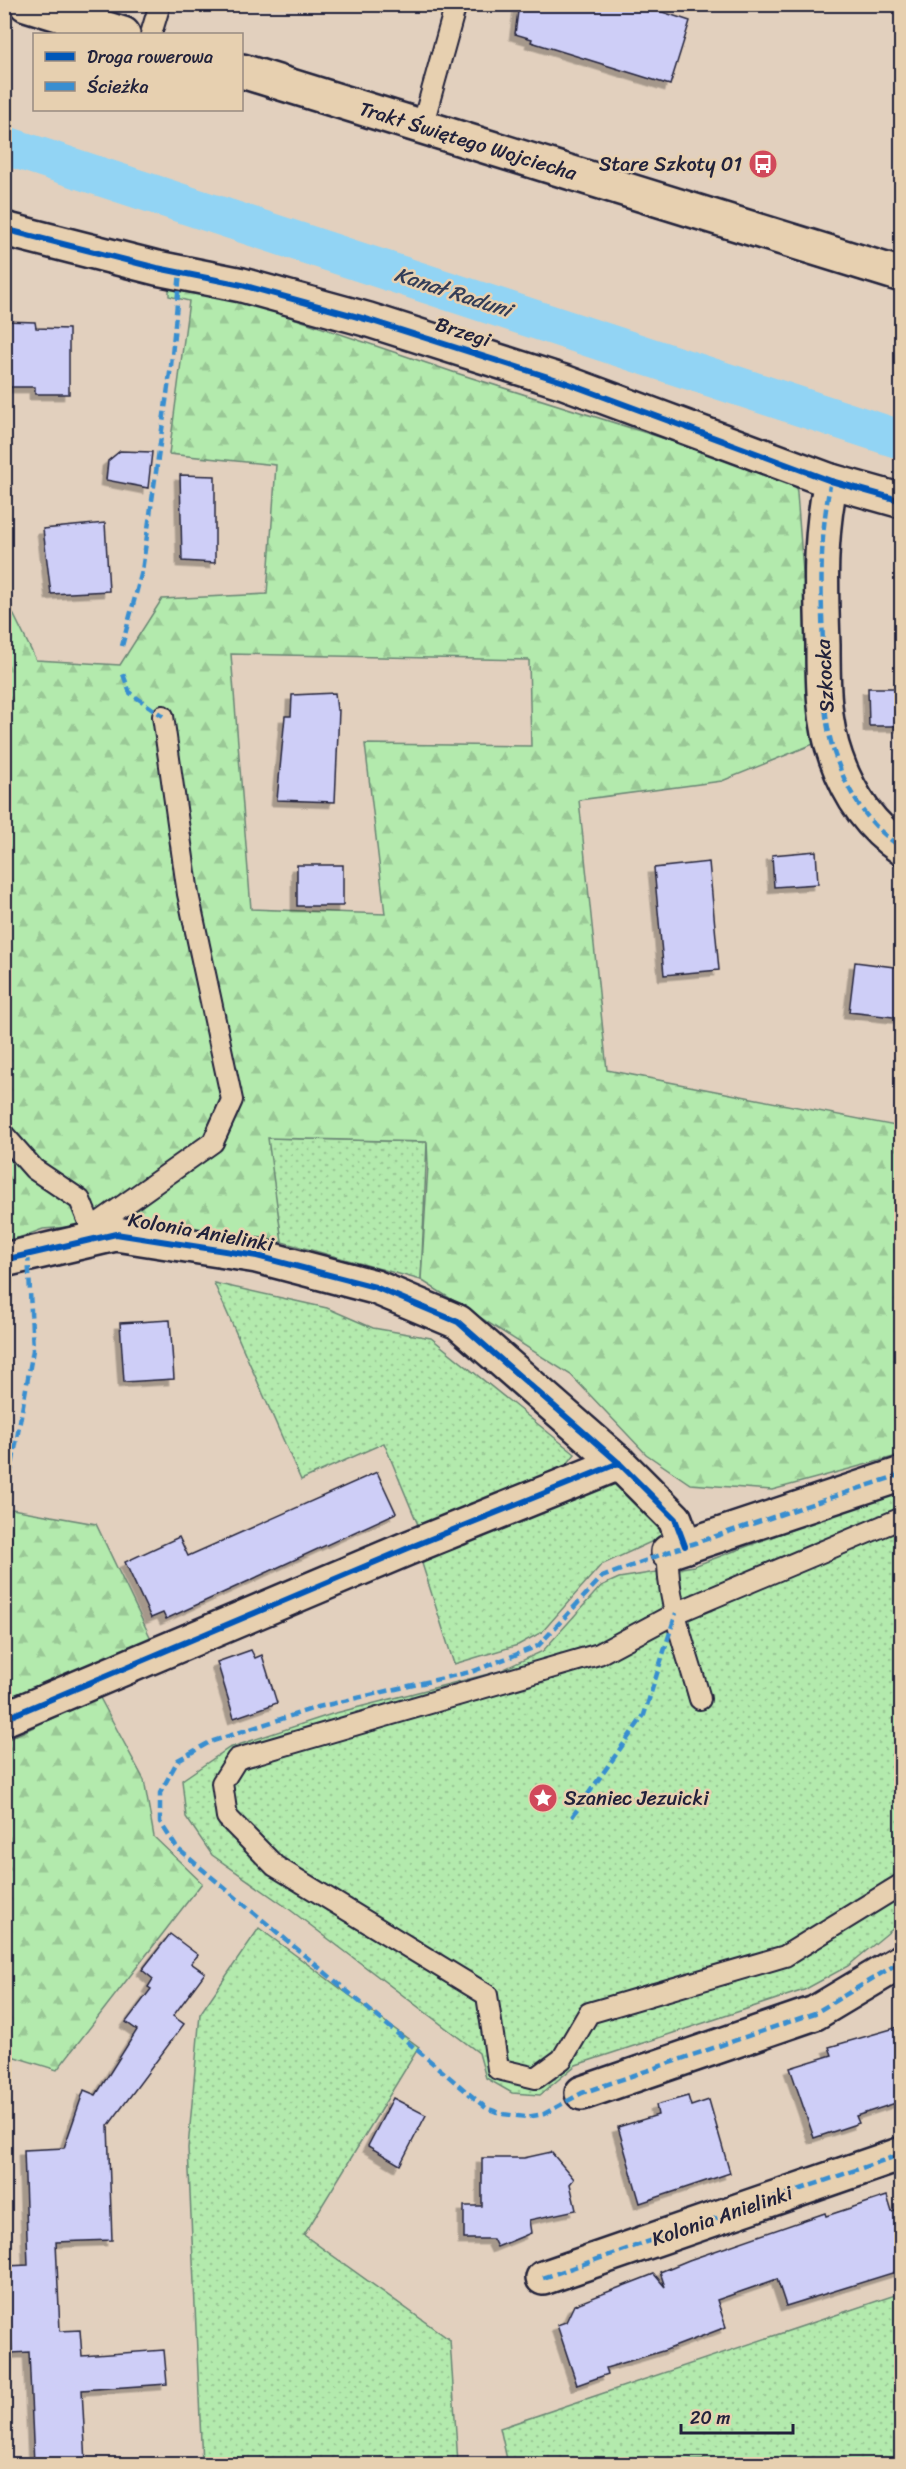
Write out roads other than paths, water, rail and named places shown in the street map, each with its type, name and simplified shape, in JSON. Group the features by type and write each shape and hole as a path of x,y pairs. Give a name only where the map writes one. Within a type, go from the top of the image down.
{"street":[{"path":"27,4 120,33"},
{"name":"Trakt Świętego Wojciecha","path":"243,71 902,275"},
{"name":"Brzegi","path":"4,229 157,268 242,285 369,320 564,382 831,481 902,501"},
{"name":"Szkocka","path":"831,481 822,527 820,571 828,730 836,758 854,798 879,833 902,848"},
{"name":"Kolonia Anielinki","path":"4,1260 94,1232 116,1234 257,1256 375,1287 458,1322 619,1463 675,1519 677,1549"},
{"path":"4,1719 395,1554 619,1463"},
{"path":"677,1549 902,1474"},
{"path":"582,2093 815,2013 902,1961"},
{"name":"Kolonia Anielinki","path":"543,2278 902,2154"}],"lane":[{"path":"151,33 160,4"},
{"path":"422,127 456,4"},
{"name":"Kolonia Anielinki","path":"94,1232 213,1142 232,1100 188,894 163,716"},
{"path":"4,1134 34,1169 80,1200 94,1232"},
{"path":"902,1518 676,1613 599,1654 237,1759 222,1783 227,1817 275,1866 487,1995 498,2069 537,2078 562,2059 589,2013 785,1956 902,1884"},
{"path":"677,1549 667,1570 676,1613 700,1699"}],"waterway":[{"name":"Kanał Raduni","path":"4,145 902,440"}],"place":[{"name":"Stare Szkoty 01","path":"763,164"},
{"name":"Szaniec Jezuicki","path":"543,1798"}]}
